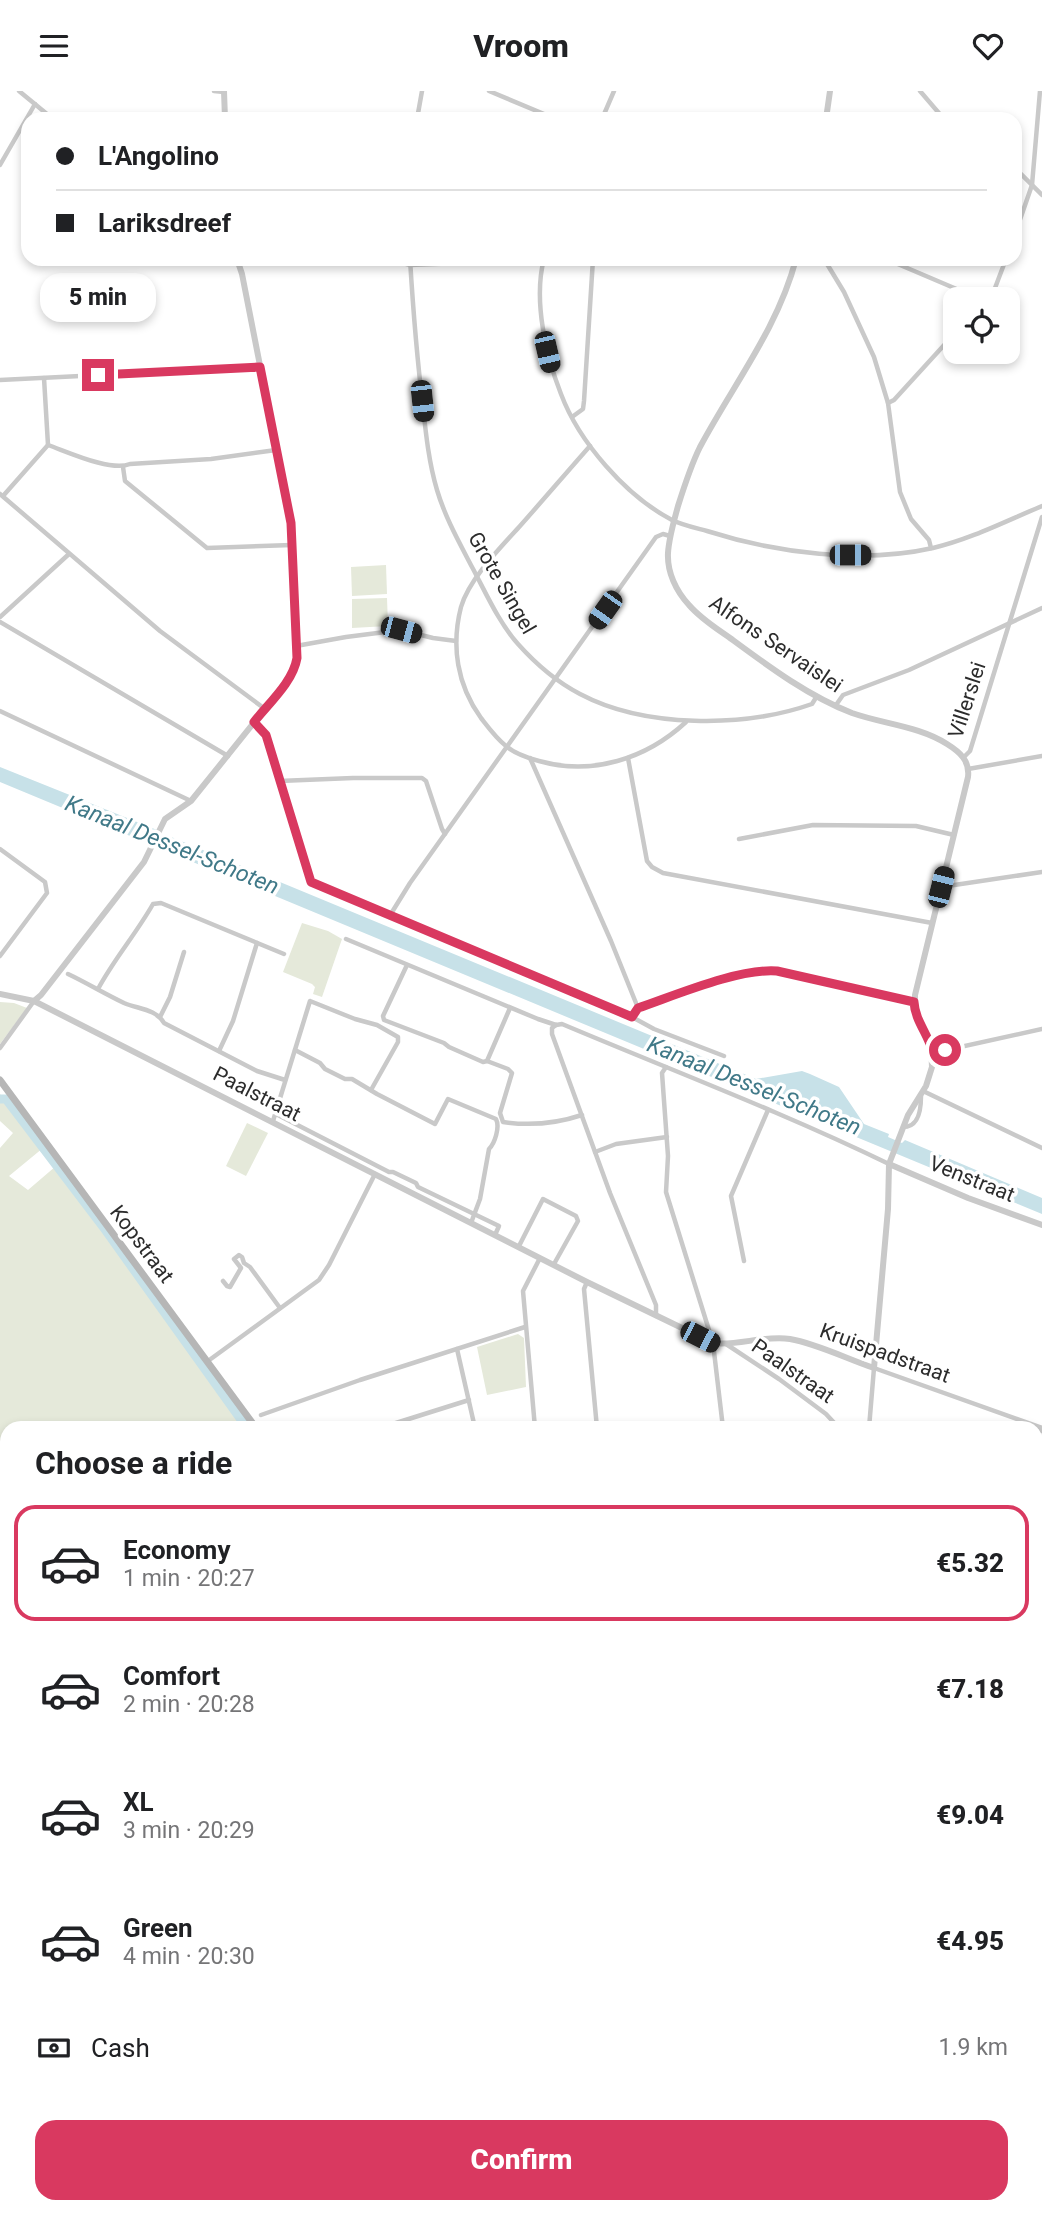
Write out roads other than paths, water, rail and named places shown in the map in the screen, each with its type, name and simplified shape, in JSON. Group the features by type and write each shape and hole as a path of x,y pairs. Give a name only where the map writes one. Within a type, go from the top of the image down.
{"main road":[{"name":"Kopstraat","path":"0,1080 251,1421"}],"street":[{"path":"19,91 45,112"},
{"path":"214,91 224,91 225,112"},
{"path":"418,112 422,91"},
{"path":"489,91 539,112"},
{"path":"605,112 614,91"},
{"path":"827,112 830,91"},
{"path":"920,91 938,112"},
{"path":"1022,214 1032,185 1040,91"},
{"path":"31,112 36,104"},
{"path":"0,165 21,129"},
{"path":"1022,175 1042,195"},
{"path":"0,1048 144,862 165,819 191,801 295,667 291,523 239,266"},
{"name":"Grote Singel","path":"410,266 421,397 431,468 438,493 454,532 494,609 516,643 555,678 579,694 602,703 686,722 730,720 786,712 812,705 817,696"},
{"path":"543,266 541,310 544,335 551,368 564,403 590,446 620,481 674,521 766,547 803,552 872,555 932,548 960,540 1042,506"},
{"path":"572,417 580,412 584,401 593,266"},
{"name":"Alfons Servaislei","path":"794,266 774,321 699,449 670,536 669,569 676,588 701,617 750,653 817,696 868,718 932,736 945,742 964,757"},
{"path":"828,266 866,336 883,382 900,492 911,519 929,540 932,548"},
{"path":"903,266 953,287"},
{"path":"995,287 1003,266"},
{"path":"888,403 894,400 943,346"},
{"path":"0,380 260,367"},
{"path":"44,378 48,445 1,495 183,649 265,709"},
{"path":"48,445 123,467 130,464 211,460 276,450"},
{"path":"590,446 477,576 462,605 456,641 460,676 469,699 507,747 530,758 557,765 577,767 608,764 628,758 652,747 686,722"},
{"path":"123,467 125,481 207,548 292,545"},
{"name":"Villerslei","path":"914,1002 968,769 964,757 971,751 1042,517"},
{"path":"389,916 656,537 663,534 670,536"},
{"path":"69,554 0,619 228,756"},
{"path":"836,705 843,695 909,670 1042,608"},
{"path":"296,646 401,630 456,641"},
{"path":"0,712 191,801"},
{"path":"254,722 266,735 311,882 632,1017 654,1029 724,1056"},
{"path":"968,769 1042,757"},
{"path":"530,758 601,917 638,1008"},
{"path":"628,758 647,861 657,870 932,923"},
{"path":"279,781 422,778 426,781 445,834"},
{"path":"739,839 813,825 916,826 954,835"},
{"path":"0,849 45,882 47,893 0,956"},
{"path":"941,887 1042,872"},
{"path":"98,989 153,904 162,903 284,954"},
{"path":"346,939 510,1008 556,1025 560,1024 891,1158"},
{"path":"219,1051 233,1021 257,943"},
{"path":"160,1017 170,997 184,952"},
{"path":"407,965 383,1016 384,1020 483,1062 508,1069 512,1073 500,1113 503,1122 519,1125 549,1124 582,1115"},
{"path":"632,1017 638,1008 734,976 764,970 914,1002 915,1011 933,1053 931,1072 913,1105 891,1158 870,1421"},
{"path":"68,974 127,1004 160,1017 164,1023 257,1072 285,1080"},
{"name":"Paalstraat","path":"0,994 34,1001 587,1282 713,1343"},
{"path":"273,1121 310,1001 377,1025 398,1037 398,1042 371,1090"},
{"path":"487,1061 510,1008"},
{"path":"556,1025 552,1028 552,1034 620,1218 656,1305 656,1316"},
{"path":"933,1053 1042,1029"},
{"path":"295,1050 320,1063 325,1069 345,1079 352,1079 435,1124 449,1099 494,1118 498,1124 493,1145 489,1149 485,1175 471,1223"},
{"path":"666,1067 663,1073 668,1156 666,1192 713,1343 722,1421"},
{"path":"922,1092 1042,1148"},
{"path":"744,1261 731,1196 768,1110"},
{"name":"Paalstraat","path":"276,1114 499,1226 495,1235"},
{"path":"595,1152 615,1144 667,1137"},
{"name":"Venstraat","path":"891,1158 968,1198 1042,1225"},
{"path":"208,1361 319,1280 376,1174"},
{"path":"519,1246 543,1199 550,1202 576,1216 578,1221 554,1264"},
{"path":"534,1421 523,1291 540,1258"},
{"path":"223,1281 230,1287 242,1265 250,1267 281,1308"},
{"path":"587,1282 584,1289 596,1421"},
{"path":"261,1415 525,1327"},
{"name":"Kruispadstraat","path":"713,1343 790,1339 1023,1421"},
{"name":"Paalstraat","path":"726,1344 779,1379 832,1421"},
{"path":"457,1349 474,1421"},
{"path":"402,1421 469,1400"}],"water":[{"name":"Kanaal Dessel-Schoten","path":"0,767 157,830 156,835 162,837 164,834 756,1079 802,1071 810,1074 839,1087 864,1124 889,1134 888,1137 902,1143 905,1140 1042,1198 1042,1214 0,782"}],"waterway":[{"path":"0,1099 6,1099 104,1228 242,1421"}]}
